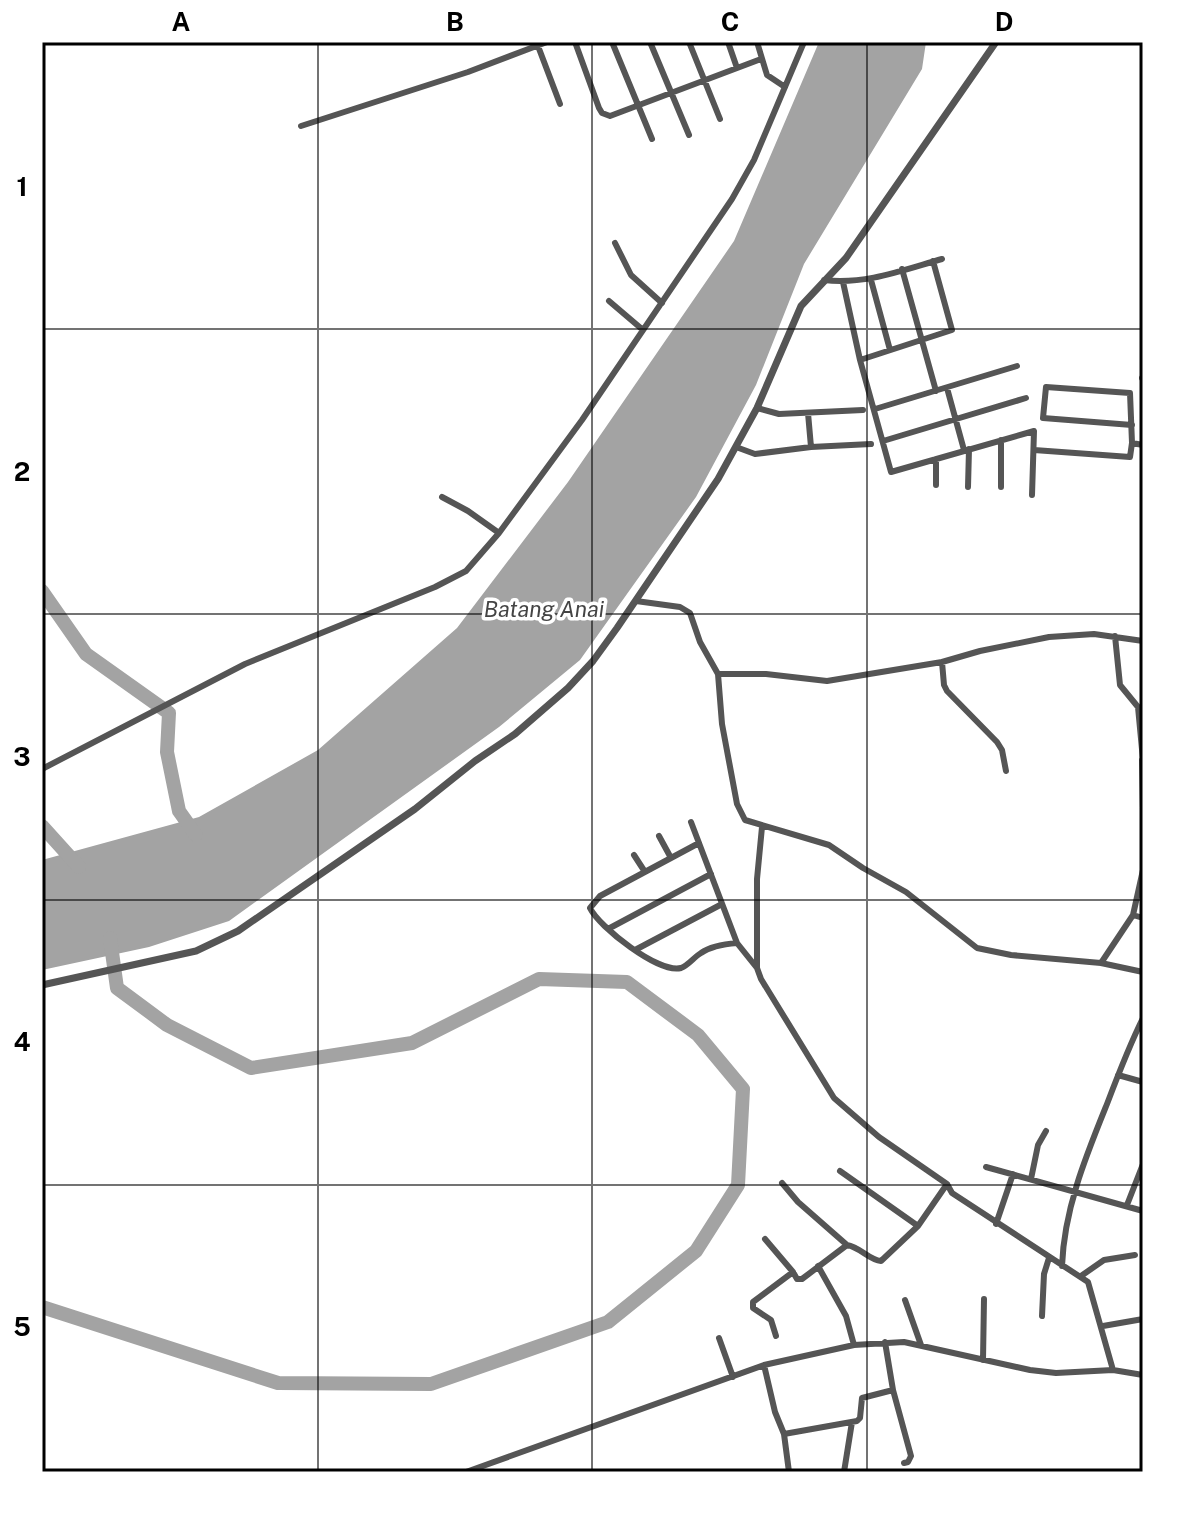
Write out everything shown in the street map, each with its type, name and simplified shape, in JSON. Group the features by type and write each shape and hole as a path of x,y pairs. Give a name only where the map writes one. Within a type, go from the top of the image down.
{"street":[{"path":"301,126 468,72 547,42"},
{"path":"575,42 602,113 610,116 761,59"},
{"path":"612,42 652,139"},
{"path":"650,42 689,135"},
{"path":"689,42 720,119"},
{"path":"728,42 737,68"},
{"path":"757,42 767,75 785,87"},
{"path":"42,769 245,664 455,579 477,561 582,420 749,170 804,42"},
{"path":"42,985 196,951 238,931 386,830 515,734 568,688 593,661 718,479 757,408 801,306 852,250 996,42"},
{"path":"538,46 560,104"},
{"path":"615,243 631,275 662,303"},
{"path":"824,280 871,280 942,259"},
{"path":"860,360 949,333 953,328 933,261"},
{"path":"902,269 936,391"},
{"path":"871,280 890,350"},
{"path":"843,282 860,360 891,472 1034,431 1032,495"},
{"path":"609,301 643,330"},
{"path":"875,409 1017,366"},
{"path":"1034,450 1130,457 1132,425 1130,393 1046,387 1043,418 1132,425"},
{"path":"947,388 967,449 968,487"},
{"path":"883,441 1026,398"},
{"path":"757,408 773,414 863,410"},
{"path":"1131,410 1143,412"},
{"path":"808,413 811,447"},
{"path":"1001,440 1001,487"},
{"path":"1132,443 1143,445"},
{"path":"736,447 755,454 871,444"},
{"path":"936,459 936,485"},
{"path":"442,497 499,533"},
{"path":"636,601 688,610 700,642 718,674 722,724 737,804 745,820 829,845 919,902 977,948 1011,955 1101,963 1143,972"},
{"path":"718,674 766,674 827,681 942,662 1049,637 1094,634 1143,641"},
{"path":"1115,636 1120,685 1138,707 1143,854"},
{"path":"942,662 944,685 997,742 1002,750 1006,771"},
{"path":"691,822 737,943 757,968 834,1098 879,1137 947,1184 952,1193 1081,1276 1091,1287 1113,1370"},
{"path":"757,968 757,879 762,827"},
{"path":"659,836 671,858"},
{"path":"699,843 600,896 591,904 593,914 635,950 675,969 684,967 701,952 737,943"},
{"path":"634,855 645,872"},
{"path":"1101,963 1133,915 1143,870"},
{"path":"608,929 711,874"},
{"path":"635,950 722,904"},
{"path":"1133,915 1143,918"},
{"path":"1062,1266 1073,1193 1143,1018"},
{"path":"1118,1075 1143,1082"},
{"path":"1031,1179 1038,1145 1046,1131"},
{"path":"1127,1205 1143,1164"},
{"path":"986,1167 1143,1211"},
{"path":"840,1171 918,1226"},
{"path":"996,1224 1013,1174"},
{"path":"782,1183 798,1202 847,1245 862,1249 881,1261 918,1226 947,1184"},
{"path":"765,1239 799,1280 847,1245"},
{"path":"1081,1276 1104,1260 1135,1255"},
{"path":"1042,1316 1044,1274 1049,1258"},
{"path":"818,1266 846,1316 854,1345"},
{"path":"776,1336 771,1320 751,1305 793,1272"},
{"path":"983,1360 984,1299"},
{"path":"905,1300 921,1345"},
{"path":"1103,1326 1143,1319"},
{"path":"719,1338 733,1377"},
{"path":"885,1342 893,1390 911,1456 910,1461 904,1463"},
{"path":"466,1472 764,1365 854,1345 885,1342 921,1345 1056,1373 1113,1370 1143,1375"},
{"path":"764,1365 775,1412 784,1434 789,1472"},
{"path":"784,1434 852,1422 860,1418 862,1398 893,1390"},
{"path":"844,1472 852,1422"}],"water":[{"name":"Batang Anai","path":"819,42 926,42 922,69 804,264 756,385 696,497 580,660 499,727 229,921 149,947 42,970 42,860 199,817 318,750 457,628 568,482 734,241"}],"waterway":[{"path":"42,591 86,654 169,713 167,752 179,811 196,835"},
{"path":"42,826 79,867"},
{"path":"42,1307 278,1383 431,1384 608,1322 696,1251 738,1185 743,1089 698,1035 627,982 539,979 412,1043 251,1068 167,1025 117,988 110,938"}]}
